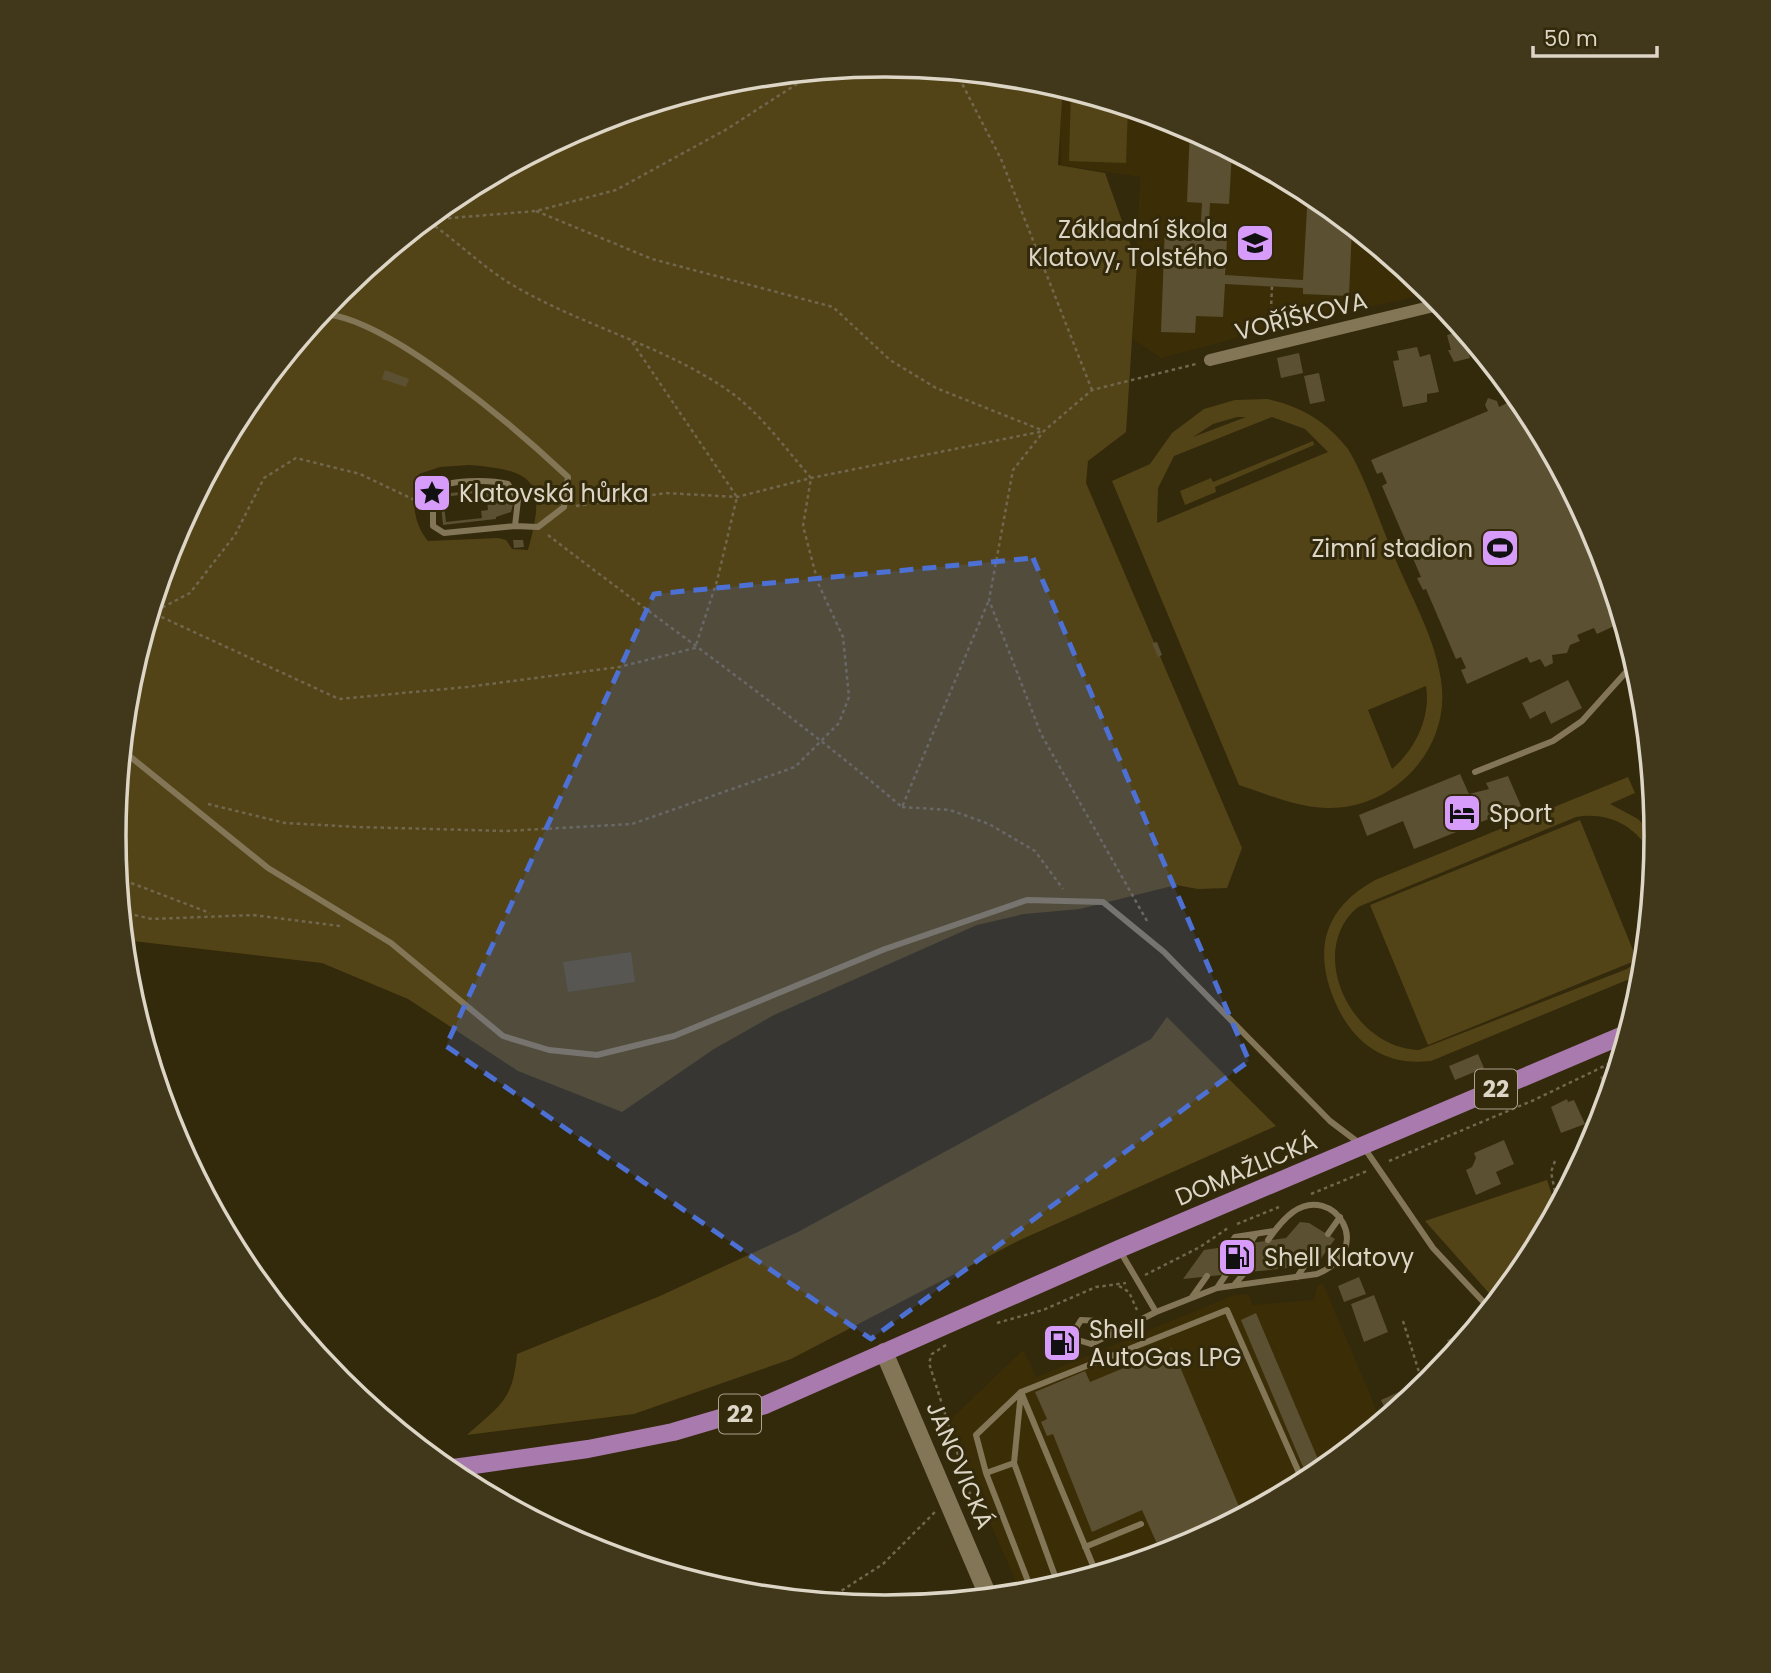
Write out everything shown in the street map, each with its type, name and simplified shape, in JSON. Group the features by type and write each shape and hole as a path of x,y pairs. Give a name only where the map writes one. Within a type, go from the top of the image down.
{"main road":[{"name":"DOMAŽLICKÁ","path":"884,1352 1618,1037"},
{"name":"22","path":"462,1467 588,1449 724,1419 765,1405 884,1352"},
{"name":"JANOVICKÁ","path":"884,1352 986,1590"}],"street":[{"name":"VOŘÍŠKOVA","path":"1210,360 1430,307"}],"lane":[{"path":"334,314 366,324 510,423 568,477 564,508 538,527 515,526 444,533 433,526 433,492 443,485 499,482 514,490 518,512 515,526"},
{"path":"1475,772 1553,741 1582,721 1626,672"},
{"path":"130,757 268,868 391,943 503,1035 549,1050 597,1055 674,1036 885,949 1027,900 1103,902 1164,952 1330,1121 1363,1146 1433,1248 1485,1303"},
{"path":"1118,1331 1090,1318 1081,1320 1075,1330 1078,1340 1091,1344 1142,1321 1156,1312 1216,1288 1297,1277 1332,1268 1342,1257 1347,1245 1347,1232 1340,1217 1325,1207 1303,1207 1295,1210 1268,1240"},
{"path":"1328,1234 1340,1217"},
{"path":"1229,1246 1235,1237 1274,1231"},
{"path":"1250,1243 1256,1234"},
{"path":"1119,1249 1156,1312"},
{"path":"1297,1277 1310,1259"},
{"path":"1236,1284 1245,1270"},
{"path":"1216,1288 1227,1273"},
{"path":"1192,1297 1207,1276"},
{"path":"1028,1582 986,1473 976,1435 1021,1392 1227,1310 1299,1473"},
{"path":"1021,1392 1014,1463 1055,1576"},
{"path":"1021,1392 1093,1567"},
{"path":"986,1473 1014,1463"},
{"path":"1085,1547 1141,1524"}],"path":[{"path":"961,81 1001,159 1092,390"},
{"path":"445,218 536,211 616,190 727,129 800,82"},
{"path":"536,211 652,259 833,307 890,360 936,388 1044,431"},
{"path":"180,796 285,823 493,831 632,824 795,767 839,723 849,697 843,637 818,583 803,526 811,478 772,432 727,390 628,337 566,312 510,284 434,226"},
{"path":"1272,286 1270,332 1282,329"},
{"path":"628,337 737,497 717,581 695,648"},
{"path":"902,807 989,600 1013,470 1044,431 1092,390 1210,360"},
{"path":"564,508 666,493 737,497 811,478 1044,431"},
{"path":"161,610 190,593 235,535 264,478 296,458 360,474 432,509"},
{"path":"538,527 695,648 822,739 902,807 950,810 989,824 1035,851 1073,901"},
{"path":"989,600 1041,734 1150,928"},
{"path":"159,617 339,699 467,687 619,667 695,648"},
{"path":"128,882 213,914"},
{"path":"130,914 163,919 213,914 300,919 371,931"},
{"path":"1555,1161 1551,1172 1555,1193"},
{"path":"1119,1286 1129,1292 1142,1321"},
{"path":"1403,1321 1420,1376"},
{"path":"836,1594 883,1564 936,1512 951,1506"}],"highlighted area":[{"path":"1033,558 1249,1061 871,1339 446,1046 654,594"}],"shaded area":[{"path":"886,77 985,83 1062,100 1058,165 1105,173 1137,263 1126,432 1088,461 1086,483 1242,848 1227,888 1198,889 1176,885 1080,909 1024,914 977,925 774,1015 714,1049 622,1112 518,1071 408,999 322,963 133,941 126,836 132,737 152,640 166,592 204,501 228,457 283,374 314,336 348,299 385,265 464,205 550,155 641,117 737,92 786,83 836,79","holes":["469,465 509,471 522,476 531,484 535,495 534,527 528,550 512,549 506,540 498,538 428,541 419,526 414,509 419,474 440,467"]},
{"name":"Základní škola Klatovy, Tolstého","path":"1060,98 1130,117 1221,155 1265,179 1348,234 1420,296 1274,328 1161,358 1133,339 1140,177 1061,165"},
{"path":"1071,100 1128,116 1126,163 1069,161"},
{"path":"1267,399 1291,406 1322,423 1348,449 1421,616 1438,664 1442,705 1437,729 1427,751 1413,770 1395,786 1374,798 1351,806 1326,808 1304,805 1239,785 1112,481 1150,464 1172,433 1204,409 1235,400","holes":["1246,417 1193,437 1213,424","1272,417 1305,429 1328,452 1157,523 1158,488 1174,456","1426,686 1426,709 1420,731 1408,752 1392,769 1368,710"]},
{"path":"1313,441 1314,445 1215,487 1216,492 1185,505 1180,491 1211,478 1213,482"},
{"path":"1628,777 1635,793 1610,804 1638,819 1645,826 1645,845 1633,831 1613,820 1576,817 1358,907 1343,926 1336,948 1336,971 1343,994 1356,1015 1373,1033 1395,1045 1419,1050 1627,969 1634,964 1631,978 1431,1061 1397,1060 1370,1047 1359,1038 1340,1012 1327,978 1325,944 1335,915 1345,902 1375,880"},
{"path":"1580,820 1635,956 1634,961 1428,1045 1370,905"},
{"path":"1167,1017 1276,1126 1020,1240 791,1359 634,1414 467,1435 503,1401 512,1382 517,1354 660,1296 798,1232 1151,1039"},
{"path":"1547,1180 1553,1198 1517,1258 1491,1295 1425,1221"},
{"path":"1323,1284 1378,1414 1307,1468 1221,1518 1130,1556 1017,1584 963,1462 950,1420 1023,1350 1037,1377 1231,1296 1248,1294 1253,1305 1314,1300 1317,1285"}],"building":[{"path":"1189,141 1231,161 1229,204 1210,203 1209,222 1228,222 1225,275 1303,280 1307,205 1352,237 1349,296 1303,294 1303,288 1225,284 1223,317 1196,316 1195,333 1161,332 1165,226 1199,228 1201,221 1202,203 1187,202"},
{"path":"1454,333 1468,350 1470,358 1454,362 1448,350 1451,350 1447,335"},
{"path":"1417,347 1420,357 1430,354 1439,392 1427,394 1427,402 1403,407 1393,361 1399,360 1397,351"},
{"path":"1299,353 1303,373 1281,378 1277,358"},
{"path":"385,370 409,379 406,387 382,379"},
{"path":"1319,373 1325,401 1310,404 1304,376"},
{"name":"Zimní stadion","path":"1488,398 1497,401 1499,407 1507,403 1506,399 1543,457 1567,501 1605,592 1615,626 1597,634 1594,628 1577,635 1580,641 1570,645 1567,653 1552,655 1553,663 1545,667 1540,659 1530,663 1527,657 1467,684 1461,670 1466,668 1461,657 1456,659 1426,589 1423,590 1417,578 1421,577 1382,486 1387,483 1382,472 1377,474 1371,460 1488,411 1485,405"},
{"path":"492,489 493,492 507,491 513,504 511,512 496,519 443,525 440,494","holes":["486,492 488,510 481,511 482,518 446,522 443,497"]},
{"path":"513,540 523,540 524,547 514,548"},
{"path":"1157,642 1162,655 1158,657 1152,643"},
{"path":"1568,680 1582,708 1551,724 1545,711 1530,719 1522,703"},
{"path":"1460,774 1469,794 1489,789 1486,783 1508,776 1521,806 1414,849 1403,821 1367,836 1359,815"},
{"path":"631,952 635,982 568,992 563,962"},
{"path":"1478,1054 1484,1068 1455,1080 1449,1066"},
{"path":"1607,1074 1603,1085 1600,1077"},
{"path":"1567,1099 1568,1102 1574,1100 1585,1124 1561,1133 1551,1107"},
{"path":"1504,1140 1514,1164 1496,1172 1501,1184 1476,1195 1466,1170 1472,1167 1476,1158 1474,1153"},
{"path":"1300,1222 1309,1223 1335,1239 1317,1264 1305,1256 1297,1267 1183,1279 1204,1250 1286,1238"},
{"path":"1359,1277 1366,1294 1344,1302 1338,1286"},
{"path":"1374,1295 1388,1332 1364,1342 1351,1304"},
{"path":"1256,1313 1318,1460 1304,1470 1241,1320"},
{"path":"1458,1335 1449,1345 1447,1340"},
{"name":"Shell AutoGas LPG","path":"1068,1337 1071,1344 1056,1350 1053,1342"},
{"path":"1172,1348 1240,1508 1158,1545 1142,1510 1092,1532 1053,1434 1047,1436 1041,1422 1047,1419 1035,1392 1085,1371 1090,1382"},
{"path":"1399,1392 1400,1395 1385,1409 1381,1400"}],"place":[{"name":"Základní škola Klatovy, Tolstého","path":"1255,243"},
{"name":"Klatovská hůrka","path":"432,493"},
{"name":"Zimní stadion","path":"1500,548"},
{"name":"Sport","path":"1462,813"},
{"name":"Shell Klatovy","path":"1237,1257"},
{"name":"Shell AutoGas LPG","path":"1062,1343"}]}
